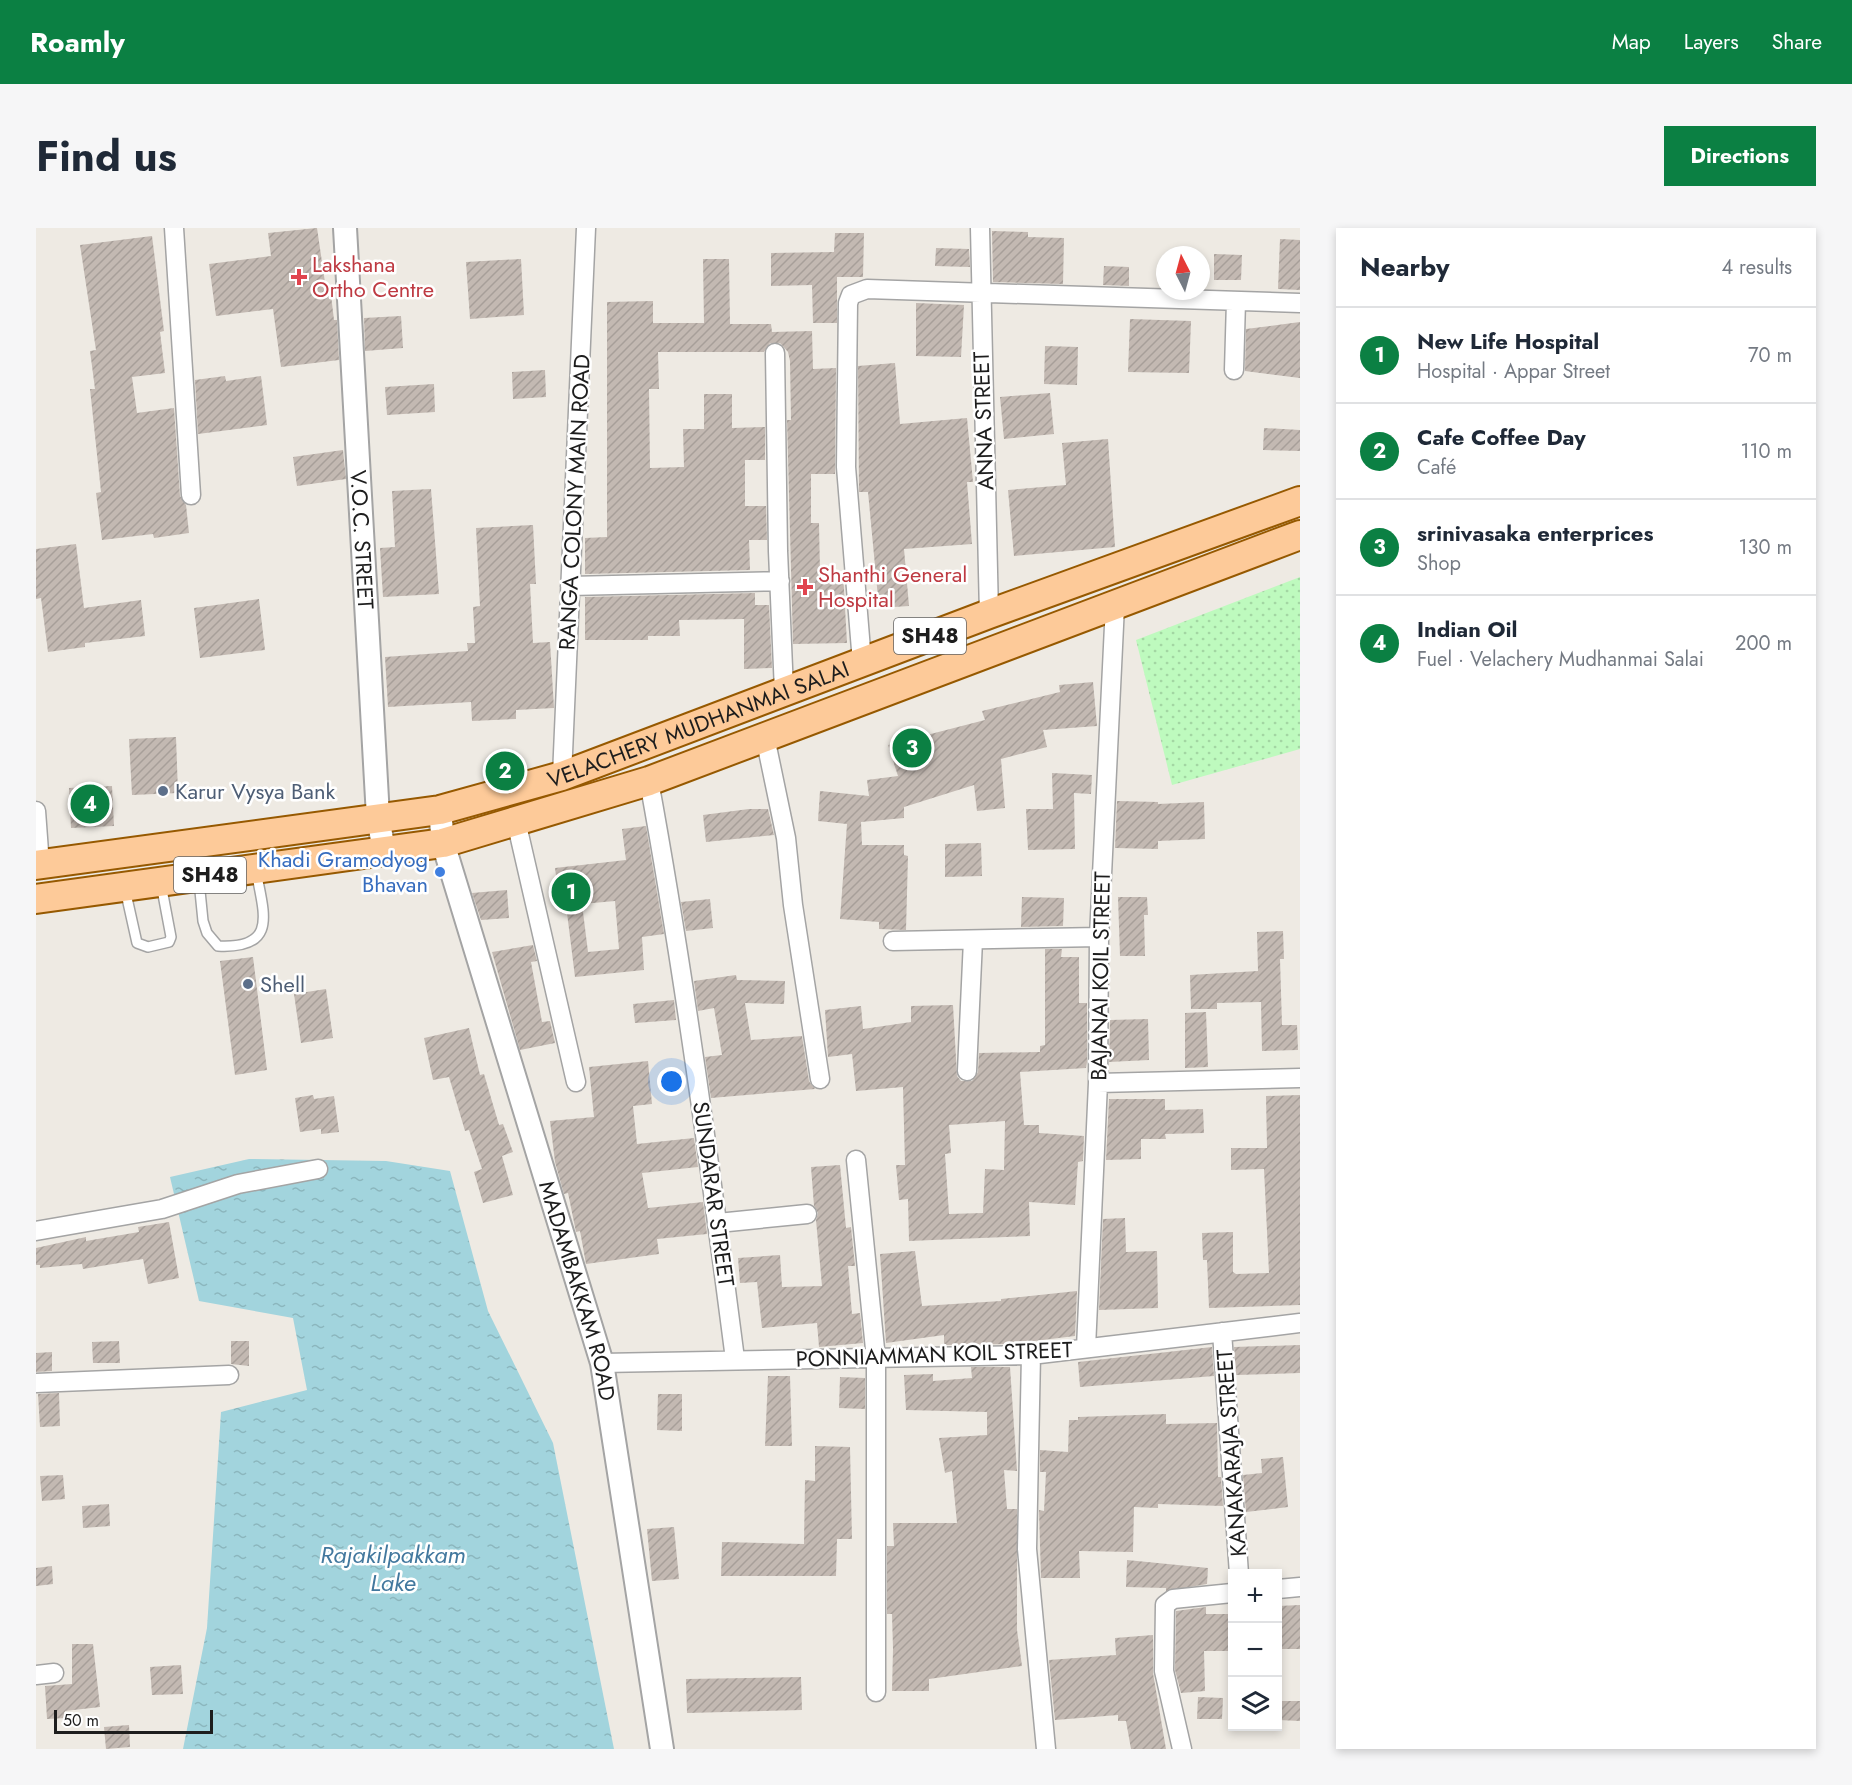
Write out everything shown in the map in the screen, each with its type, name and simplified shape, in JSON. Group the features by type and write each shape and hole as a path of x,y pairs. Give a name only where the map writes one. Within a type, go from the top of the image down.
{"main road":[{"name":"VELACHERY MUDHANMAI SALAI","path":"38,865 440,810 562,776 989,614 1300,501"},
{"name":"VELACHERY MUDHANMAI SALAI","path":"36,898 443,843 649,781 1300,535"}],"street":[{"path":"174,228 191,495"},
{"name":"V.O.C. STREET","path":"345,228 378,817 384,851"},
{"name":"RANGA COLONY MAIN ROAD","path":"562,776 586,228"},
{"name":"ANNA STREET","path":"980,228 989,614"},
{"path":"862,662 846,467 848,303 851,295 867,289 1300,303"},
{"path":"1234,370 1236,301"},
{"path":"775,353 784,692"},
{"path":"570,586 780,581"},
{"name":"BAJANAI KOIL STREET","path":"1086,1348 1098,1083 1099,938 1115,605"},
{"path":"765,737 786,838 793,905 820,1079"},
{"name":"SUNDARAR STREET","path":"649,781 670,895 718,1222 735,1359"},
{"name":"MADAMBAKKAM ROAD","path":"440,810 443,843 602,1363 662,1749"},
{"path":"36,811 38,865"},
{"path":"516,821 576,1082"},
{"path":"893,941 1099,938"},
{"path":"967,1071 973,940"},
{"path":"1098,1083 1300,1078"},
{"path":"856,1161 876,1359 876,1692"},
{"path":"36,1231 162,1209 238,1184 318,1169"},
{"path":"718,1222 807,1214"},
{"name":"PONNIAMMAN KOIL STREET","path":"602,1363 1031,1355 1300,1323"},
{"name":"KANAKARAJA STREET","path":"1222,1332 1239,1569"},
{"path":"1031,1355 1027,1549 1047,1749"},
{"path":"36,1383 229,1375"},
{"path":"1282,1589 1300,1587"},
{"path":"1182,1749 1164,1671 1165,1605 1173,1599 1228,1594"}],"lane":[{"path":"199,877 207,933 218,946 243,946 258,938 264,925 256,869"},
{"path":"125,886 137,942 148,947 169,942 171,937 161,882"}],"green space":[{"path":"1300,577 1300,749 1172,785 1136,640"}],"water":[{"name":"Rajakilpakkam Lake","path":"249,1159 386,1161 450,1171 488,1311 553,1443 614,1749 183,1749 207,1628 221,1412 307,1390 293,1318 199,1301 170,1177"}],"building":[{"path":"317,228 327,296 331,295 334,320 337,320 339,360 281,367 273,309 216,316 209,264 271,256 268,233"},
{"path":"992,231 1028,232 1028,237 1064,238 1063,284 993,282"},
{"path":"835,233 864,233 863,277 837,277 837,323 813,323 812,285 771,286 771,253 834,252"},
{"path":"152,236 164,331 160,332 165,373 132,377 137,413 174,408 180,496 186,505 189,533 154,538 153,534 102,540 96,493 101,492 90,389 95,389 90,351 96,350 80,245"},
{"path":"1280,239 1300,240 1300,290 1278,289"},
{"path":"936,248 969,249 970,267 935,266"},
{"path":"1214,254 1242,255 1241,280 1214,280"},
{"path":"521,259 524,315 470,319 466,262"},
{"path":"703,259 729,259 730,324 771,324 772,332 812,331 813,369 836,368 835,474 811,474 811,523 819,523 820,572 843,572 847,643 793,644 787,420 791,420 790,361 788,352 780,343 770,343 764,352 658,352 659,389 649,389 650,468 684,467 683,429 704,429 704,394 732,394 732,428 765,427 765,460 745,460 745,506 766,506 767,540 749,540 750,570 585,574 585,538 607,537 607,302 653,301 653,323 704,323"},
{"path":"1104,266 1129,267 1129,286 1103,285"},
{"path":"916,303 964,305 961,357 916,356"},
{"path":"401,316 403,348 365,351 364,318"},
{"path":"1130,319 1191,321 1189,373 1128,372"},
{"path":"1300,322 1300,378 1245,371 1246,329"},
{"path":"1045,346 1078,347 1077,385 1044,384"},
{"path":"895,363 900,424 967,418 973,482 967,482 972,544 904,549 909,606 879,608 868,492 859,492 858,366"},
{"path":"545,370 546,397 513,399 512,372"},
{"path":"225,376 226,381 261,376 267,425 198,434 195,380"},
{"path":"434,384 435,412 387,415 385,387"},
{"path":"1050,393 1054,434 1004,439 1000,397"},
{"path":"1264,428 1300,430 1300,451 1263,450"},
{"path":"1108,439 1115,547 1014,556 1008,490 1066,485 1062,443"},
{"path":"343,450 346,479 297,486 293,457"},
{"path":"431,489 439,594 383,597 380,548 395,547 392,491"},
{"path":"533,525 536,584 530,584 533,643 550,642 554,708 516,710 516,719 472,721 471,702 388,707 385,657 468,651 467,643 475,643 473,607 480,606 476,528"},
{"path":"76,544 84,608 141,600 145,636 85,643 85,647 48,652 41,598 36,599 36,549"},
{"path":"755,593 755,605 769,605 772,668 744,669 744,619 679,620 680,636 648,636 648,640 585,640 585,597"},
{"path":"259,599 265,650 200,658 194,608"},
{"path":"1093,682 1097,726 1043,730 1047,747 1001,759 1005,808 977,811 974,785 904,807 904,818 861,822 862,845 904,845 904,855 908,856 906,930 879,929 879,922 840,919 847,824 818,821 820,791 869,796 867,780 898,776 888,745 985,720 982,711 1060,692 1059,685"},
{"path":"176,737 178,793 132,795 129,739"},
{"path":"1052,773 1092,775 1091,794 1074,793 1075,849 1028,850 1026,809 1053,809"},
{"path":"112,786 114,826 71,828 69,788"},
{"path":"1117,801 1158,802 1158,804 1204,802 1205,839 1158,841 1158,849 1115,848"},
{"path":"768,809 774,835 706,842 703,815"},
{"path":"646,826 664,934 642,937 644,970 575,977 567,913 561,913 555,868 626,860 622,829","holes":["615,901 619,949 588,952 582,904"]},
{"path":"981,843 982,876 945,877 945,844"},
{"path":"507,890 509,918 481,920 472,893"},
{"path":"1022,897 1064,898 1063,926 1021,927"},
{"path":"1118,897 1147,897 1148,915 1144,915 1145,956 1120,956"},
{"path":"710,899 713,928 686,931 681,902"},
{"path":"1283,931 1284,959 1280,959 1282,1025 1297,1025 1298,1050 1262,1051 1261,1002 1217,1003 1217,1009 1191,1009 1190,975 1258,971 1257,932"},
{"path":"533,945 537,961 531,962 542,1022 550,1021 555,1043 520,1050 492,952"},
{"path":"1045,949 1062,949 1061,957 1079,957 1079,1003 1087,1003 1086,1068 1020,1072 1024,1125 1039,1125 1039,1133 1084,1136 1083,1161 1078,1162 1075,1205 1029,1202 1030,1236 909,1241 908,1199 899,1200 896,1165 905,1165 903,1087 856,1091 852,1054 828,1057 825,1010 861,1006 863,1029 911,1022 911,1006 953,1005 957,1076 961,1081 972,1081 978,1072 979,1053 1040,1052 1040,1046 1045,1045","holes":["1005,1121 1004,1170 985,1169 983,1213 949,1214 945,1154 951,1153 949,1125"]},
{"path":"253,957 267,1070 235,1075 220,961"},
{"path":"736,975 737,980 785,981 784,1004 745,1003 751,1040 802,1036 809,1081 815,1089 711,1098 705,1057 722,1055 714,1008 698,1011 694,981"},
{"path":"326,989 333,1038 301,1043 294,994"},
{"path":"674,1000 676,1020 635,1023 633,1004"},
{"path":"1206,1012 1208,1067 1185,1068 1185,1013"},
{"path":"1148,1019 1149,1060 1109,1062 1110,1020"},
{"path":"469,1028 480,1075 484,1074 499,1125 503,1124 513,1152 502,1156 513,1195 483,1203 474,1172 482,1169 469,1130 465,1131 449,1077 433,1080 424,1038"},
{"path":"648,1061 652,1104 633,1106 637,1144 694,1138 698,1167 642,1173 648,1208 703,1202 707,1234 657,1239 659,1254 586,1264 580,1231 576,1232 568,1193 564,1194 555,1162 550,1121 594,1117 589,1067"},
{"path":"313,1095 314,1099 334,1096 339,1132 321,1134 321,1129 300,1132 295,1098"},
{"path":"1300,1095 1300,1305 1209,1308 1207,1260 1203,1260 1202,1233 1233,1232 1233,1272 1236,1274 1269,1273 1264,1169 1231,1170 1231,1148 1267,1148 1266,1096"},
{"path":"1109,1099 1165,1099 1165,1110 1203,1109 1204,1133 1165,1134 1166,1139 1141,1139 1141,1159 1106,1160"},
{"path":"840,1165 846,1228 851,1227 855,1266 848,1266 852,1314 860,1313 863,1343 819,1347 817,1323 762,1328 757,1282 740,1283 738,1258 780,1255 782,1287 822,1286 816,1220 818,1213 814,1206 811,1167"},
{"path":"1125,1218 1126,1252 1157,1251 1158,1308 1099,1310 1103,1219"},
{"path":"169,1222 179,1278 148,1284 143,1259 83,1269 82,1264 40,1268 40,1265 36,1265 36,1248 86,1237 86,1241 139,1232 138,1227"},
{"path":"915,1251 922,1306 1001,1301 1001,1299 1077,1291 1075,1336 1009,1344 944,1345 944,1335 886,1343 880,1254"},
{"path":"119,1341 120,1363 93,1363 92,1342"},
{"path":"231,1341 249,1341 249,1366 231,1364"},
{"path":"1300,1345 1300,1373 1236,1375 1234,1347"},
{"path":"1212,1347 1214,1376 1080,1387 1078,1362"},
{"path":"52,1352 52,1371 36,1372 36,1353"},
{"path":"971,1367 1010,1367 1017,1471 1004,1470 1007,1509 1017,1509 1017,1630 1022,1666 929,1679 929,1691 892,1691 892,1614 887,1614 887,1546 894,1546 893,1523 957,1523 952,1471 945,1473 939,1438 987,1435 987,1412 906,1410 904,1375 933,1374 933,1381 972,1378"},
{"path":"768,1376 790,1376 792,1446 765,1446"},
{"path":"840,1377 865,1378 865,1409 839,1408"},
{"path":"59,1393 60,1426 40,1427 38,1394"},
{"path":"658,1394 682,1394 682,1431 657,1430"},
{"path":"1166,1414 1166,1424 1217,1423 1218,1477 1221,1477 1223,1506 1158,1504 1158,1508 1134,1507 1133,1552 1079,1551 1080,1578 1041,1578 1039,1510 1044,1511 1046,1472 1040,1472 1040,1450 1068,1452 1069,1420 1078,1420 1078,1417"},
{"path":"815,1446 850,1447 852,1539 837,1539 836,1576 721,1576 722,1542 804,1544 805,1480 815,1481"},
{"path":"1283,1457 1288,1507 1246,1512 1243,1475 1262,1473 1261,1459"},
{"path":"63,1475 65,1499 42,1501 40,1476"},
{"path":"109,1504 110,1526 83,1528 82,1506"},
{"path":"674,1527 679,1579 652,1581 647,1529"},
{"path":"1127,1560 1208,1568 1207,1584 1166,1591 1166,1588 1126,1587"},
{"path":"52,1566 53,1584 36,1586 36,1568"},
{"path":"1300,1605 1300,1649 1282,1649 1282,1606"},
{"path":"1206,1607 1206,1614 1228,1614 1228,1651 1204,1651 1205,1691 1181,1693 1175,1670 1176,1611"},
{"path":"1153,1635 1153,1673 1166,1749 1131,1749 1126,1721 1118,1721 1118,1715 1055,1720 1049,1660 1116,1655 1115,1638"},
{"path":"72,1644 93,1644 100,1707 65,1711 66,1718 47,1719 45,1686 72,1684"},
{"path":"181,1665 183,1694 152,1695 150,1667"},
{"path":"801,1677 802,1710 687,1713 686,1679"},
{"path":"1198,1697 1223,1698 1222,1719 1197,1719"},
{"path":"1282,1701 1300,1701 1300,1721 1282,1720"},
{"path":"129,1725 130,1747 106,1749 104,1727"}],"place":[{"name":"Lakshana Ortho Centre","path":"299,277"},
{"name":"Shanthi General Hospital","path":"805,587"},
{"name":"srinivasaka enterprices","path":"912,748"},
{"name":"Cafe Coffee Day","path":"505,771"},
{"name":"Karur Vysya Bank","path":"163,791"},
{"name":"Indian Oil","path":"90,804"},
{"name":"Khadi Gramodyog Bhavan","path":"440,872"},
{"name":"New Life Hospital","path":"571,892"},
{"name":"Shell","path":"248,984"}]}
